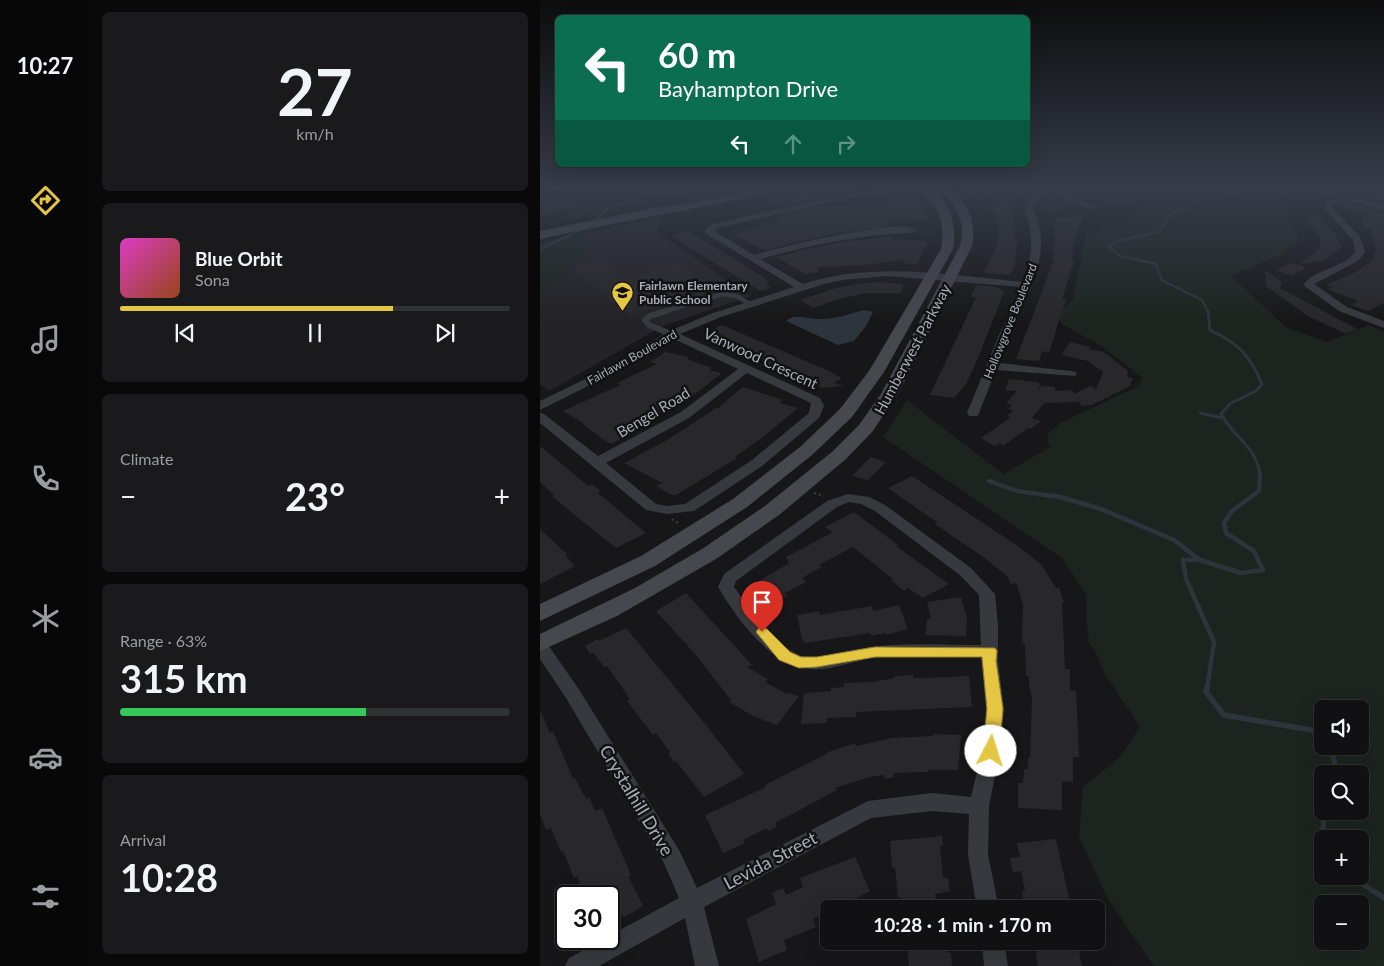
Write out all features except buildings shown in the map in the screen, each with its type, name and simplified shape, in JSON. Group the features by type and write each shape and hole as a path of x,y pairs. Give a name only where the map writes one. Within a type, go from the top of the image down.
{"main road":[{"name":"Humberwest Parkway","path":"540,645 593,619 702,560 757,523 820,473 852,444 873,420 896,382 940,277 949,231"},
{"name":"Humberwest Parkway","path":"540,613 648,561 740,503 806,451 846,413 940,277 962,256 969,231"}],"street":[{"path":"710,231 801,288"},
{"path":"752,258 841,235 869,231"},
{"name":"Hollowgrove Boulevard","path":"973,413 1035,260 1037,242 1036,231"},
{"path":"1349,231 1357,239 1360,252 1352,262 1312,280 1308,285 1343,309 1384,325"},
{"name":"Fairlawn Boulevard","path":"540,406 614,369 671,334 750,304 831,279 863,274 892,273 1026,285"},
{"name":"Vanwood Crescent","path":"540,417 598,462 651,508 667,510 689,508 757,463 814,414 818,406 816,401 671,334"},
{"path":"993,366 1071,374"},
{"name":"Bengel Road","path":"598,462 685,415 747,368"},
{"path":"986,900 978,855 979,806 991,751 995,709 989,661 990,651 987,594 966,572 880,508 864,500 848,498 832,504 730,578 726,587 740,608 784,656 799,662 817,662 875,652 990,651"},
{"name":"Crystalhill Drive","path":"540,645 572,693 626,786 672,857 692,902 708,966"},
{"name":"Levida Street","path":"576,966 692,902 868,810 932,802 979,806"},
{"path":"994,950 996,966"}],"lane":[{"path":"671,334 649,325 645,320 650,316 717,295 736,296 750,304"}],"path":[{"path":"914,231 922,236 938,231"},
{"path":"667,510 673,520 687,528"}],"shaded area":[{"name":"Fairlawn Elementary Public School","path":"596,231 657,231 750,296 661,327 549,391 540,384 540,292 591,250 583,234"},
{"path":"1096,231 1296,231 1298,243 1284,250 1289,251 1231,276 1287,328 1327,342 1369,325 1384,332 1384,966 1154,966 1107,898 1079,836 1083,787 1119,758 1140,727 1102,669 1096,652 1087,640 1089,633 1087,628 1086,594 1062,558 883,437 907,400 1003,474 1051,447 1047,440 1048,434 1060,423 1139,386 1142,377 1101,346 1062,324 1057,314 1073,300 1086,235"},
{"path":"583,234 592,249 540,292 540,243"},
{"path":"864,310 873,312 866,326 854,341 838,345 786,321 793,317 829,319"}],"waterway":[{"path":"540,249 579,231"},
{"path":"1160,231 1118,241 1108,246 1120,256 1156,264 1162,280 1202,300 1208,312"},
{"path":"1208,311 1210,330 1229,340 1242,351 1262,384 1256,391 1231,403 1221,414 1255,457 1260,476"},
{"path":"1200,413 1223,418"},
{"path":"1200,560 1241,573 1263,570 1254,551 1226,533 1224,523 1232,511 1259,491 1260,476"},
{"path":"989,481 1017,491 1060,497 1101,509 1174,540 1200,560"},
{"path":"1200,560 1183,560 1186,579 1214,642 1207,689"},
{"path":"1207,687 1206,692 1224,715 1314,732"},
{"path":"1333,755 1335,765"},
{"path":"1323,830 1324,820"},
{"path":"1364,885 1384,898"}],"place":[{"name":"Fairlawn Elementary Public School","path":"623,311"}],"route":[{"path":"762,632 784,656 799,662 817,662 875,652 990,651 989,661 995,709 991,751"}]}
